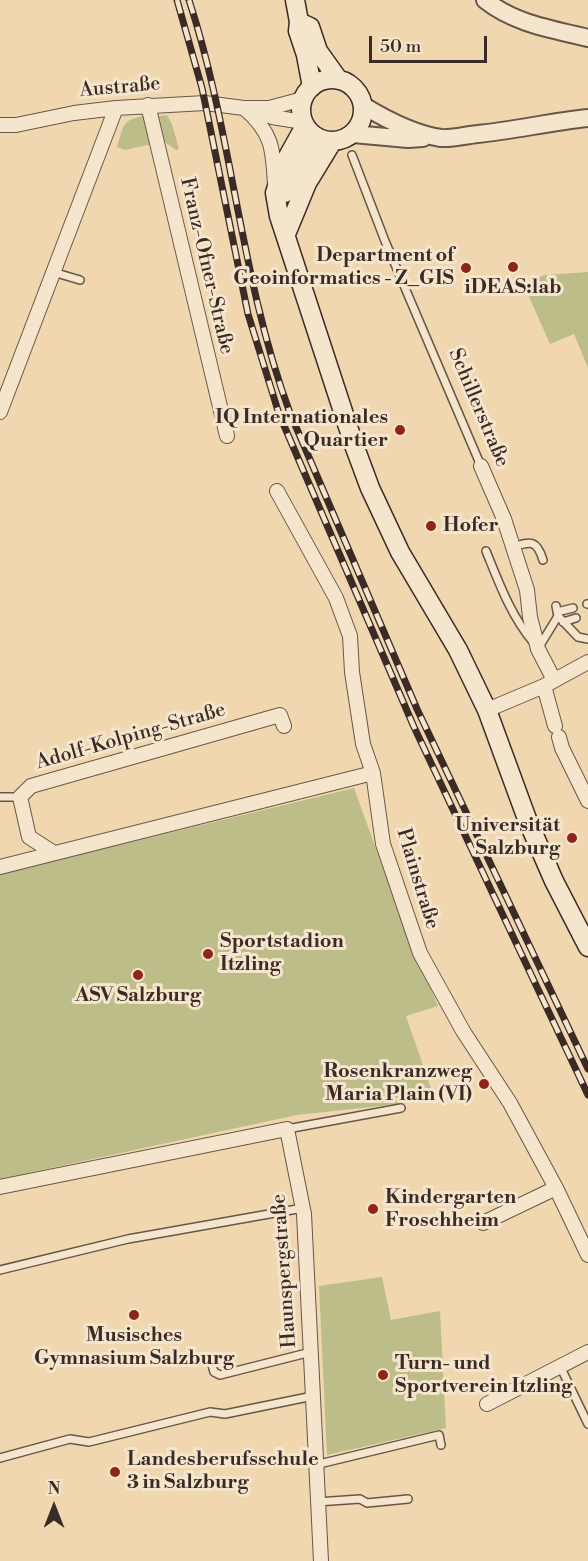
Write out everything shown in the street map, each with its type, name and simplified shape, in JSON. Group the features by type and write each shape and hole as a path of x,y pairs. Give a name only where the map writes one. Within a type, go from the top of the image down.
{"main road":[{"path":"294,0 299,22 298,31 306,55 307,93 301,107 314,132 340,141 354,134 360,126 364,106 361,97 347,83 338,80 320,82 307,93"},
{"path":"299,22 310,27 318,51 338,80"},
{"path":"314,132 286,160 275,193 279,216 340,402 370,488 400,552 458,650 487,710 527,819 554,881 588,947"},
{"path":"285,234 283,209 285,195 314,132"}],"street":[{"path":"485,0 514,18 588,38"},
{"name":"Austraße","path":"0,125 16,125 74,112 148,105 205,103 244,108 269,108 307,93"},
{"name":"Franz-Ofner-Straße","path":"148,105 227,436"},
{"path":"364,106 387,120 447,138 504,132 558,121 588,118"},
{"path":"0,412 4,386 53,272 116,108"},
{"path":"244,108 264,127 270,141 275,193"},
{"name":"Austraße","path":"244,108 314,132"},
{"path":"354,134 408,139 436,136"},
{"name":"Schillerstraße","path":"481,466 504,519 526,590 530,617 549,683 557,732 588,801"},
{"name":"Plainstraße","path":"277,491 336,598 350,636 352,672 363,744 373,773 383,844 420,953 462,1031 510,1102 556,1188 588,1255"},
{"path":"487,710 549,683 588,662"},
{"name":"Adolf-Kolping-Straße","path":"20,797 31,786 280,715 284,726"},
{"path":"0,867 373,773"},
{"path":"20,797 29,837 54,853"},
{"path":"0,1187 287,1129"},
{"name":"Haunspergstraße","path":"287,1129 303,1208 321,1561"},
{"path":"483,1223 556,1188"},
{"path":"487,1404 588,1352"}],"lane":[{"name":"Schillerstraße","path":"352,155 385,241 481,466"},
{"path":"53,272 80,280"},
{"path":"513,547 529,543 535,545 539,548 543,560"},
{"path":"486,551 506,600 524,632 538,649 558,614 573,608"},
{"path":"558,614 576,618"},
{"path":"558,614 578,637 588,639"},
{"path":"0,797 20,797"},
{"path":"287,1129 401,1107"},
{"path":"0,1269 128,1239 303,1208"},
{"path":"212,1365 214,1372 220,1375 311,1352"},
{"path":"560,1366 588,1424"},
{"path":"0,1458 70,1439 89,1442 210,1412 225,1414 313,1396"},
{"path":"315,1465 439,1436 441,1445"},
{"path":"317,1502 360,1499 367,1503 408,1499"}],"green space":[{"path":"167,115 179,149 176,150 163,141 157,116"},
{"path":"146,116 152,144 125,150 117,147 125,125 132,119"},
{"path":"588,272 588,368 574,334 550,344 523,283 545,275"},
{"name":"Sportstadion Itzling","path":"354,788 395,902 438,1006 406,1016 435,1100 297,1115 0,1179 0,874"},
{"name":"Turn- und Sportverein Itzling","path":"382,1277 391,1320 440,1311 446,1428 327,1455 319,1286"}],"railway":[{"path":"177,0 202,88 248,314 279,414 414,727 588,1095"},
{"path":"189,0 216,103 259,311 290,413 417,709 588,1069"}],"place":[{"name":"iDEAS:lab","path":"513,267"},
{"name":"Department of Geoinformatics - Z_GIS","path":"466,268"},
{"name":"IQ Internationales Quartier","path":"400,430"},
{"name":"Hofer","path":"431,526"},
{"name":"Universität Salzburg","path":"572,838"},
{"name":"Sportstadion Itzling","path":"208,954"},
{"name":"ASV Salzburg","path":"138,975"},
{"name":"Rosenkranzweg Maria Plain (VI)","path":"484,1084"},
{"name":"Kindergarten Froschheim","path":"373,1209"},
{"name":"Musisches Gymnasium Salzburg","path":"134,1315"},
{"name":"Turn- und Sportverein Itzling","path":"383,1375"},
{"name":"Landesberufsschule 3 in Salzburg","path":"115,1472"}]}
